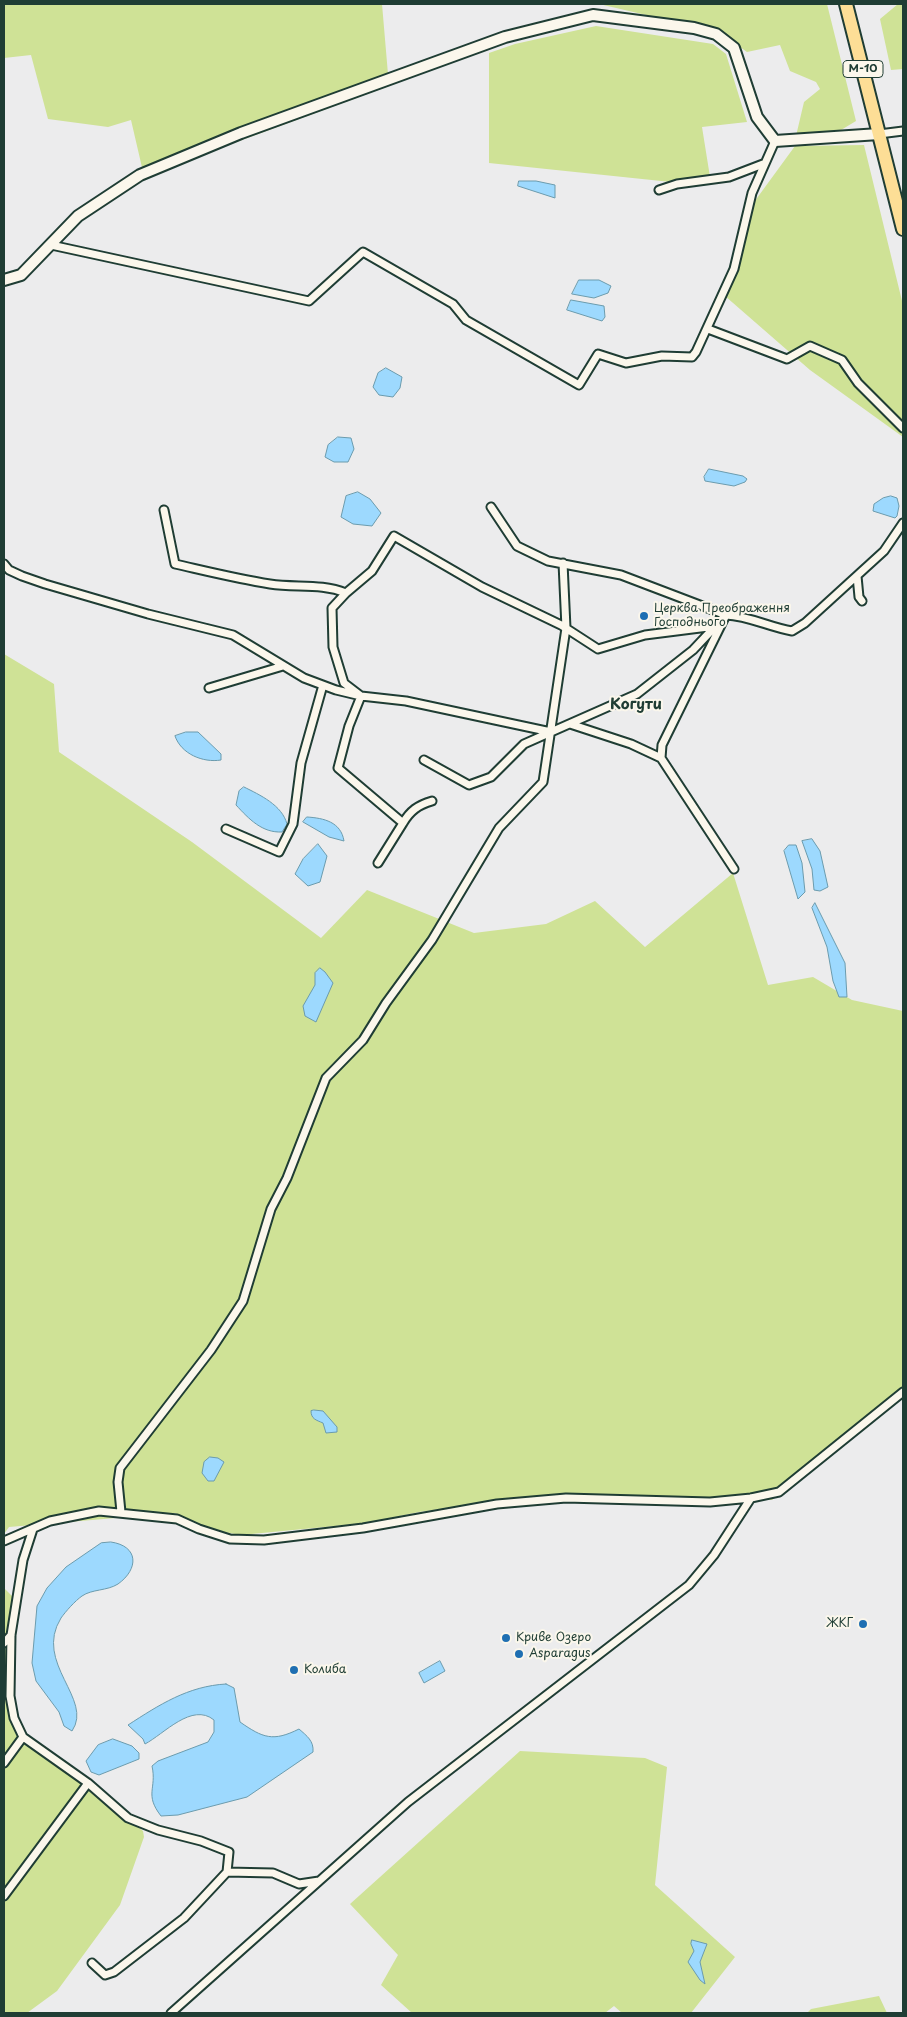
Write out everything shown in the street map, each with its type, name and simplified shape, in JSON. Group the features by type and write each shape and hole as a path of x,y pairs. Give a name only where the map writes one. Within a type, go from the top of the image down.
{"highway":[{"name":"М-10","path":"846,4 903,228"}],"street":[{"path":"4,280 21,276 78,216 140,175 241,133 505,37 593,15 694,28 716,34 734,48 757,117 775,141"},
{"path":"775,141 903,131"},
{"path":"51,245 309,301 364,252 453,304 466,320 579,385 598,354 626,363 662,356 692,357 708,329 734,269 752,193 763,164 775,141"},
{"path":"658,190 677,184 729,178 763,164"},
{"path":"708,329 787,358 810,346 842,360 858,383 903,428"},
{"path":"491,507 517,546 548,561 621,575 726,615 744,616 778,629 792,631 805,623 884,551 903,523"},
{"path":"164,510 175,564 272,584 329,586 346,593"},
{"path":"361,696 344,683 333,647 332,608 346,593 372,571 394,536 482,587 566,628 598,649 645,635 716,626"},
{"path":"121,1512 118,1489 120,1468 211,1350 243,1301 271,1209 287,1178 326,1078 362,1040 386,1003 432,940 498,828 542,782 566,628 563,563"},
{"path":"4,564 9,570 45,584 148,614 233,635 282,666 323,685 361,696 406,701 551,732"},
{"path":"857,576 859,597 862,601"},
{"path":"424,760 469,785 491,778 524,744 637,694 693,650 726,615"},
{"path":"661,758 662,745 726,615"},
{"path":"209,688 282,666"},
{"path":"226,829 278,852 293,824 302,762 323,685"},
{"path":"361,696 349,726 338,768 403,823"},
{"path":"570,724 631,744 661,758 734,869"},
{"path":"378,863 410,812 423,803 432,801"},
{"path":"4,1541 50,1521 99,1511 177,1519 199,1529 230,1539 264,1540 363,1528 497,1504 566,1498 710,1502 751,1498 779,1492 903,1392"},
{"path":"171,2013 319,1881 405,1800 689,1585 714,1556 751,1498"},
{"path":"33,1529 22,1560 11,1635 10,1696 14,1718 23,1737 88,1783 128,1818 158,1830 201,1841 229,1852 227,1872 184,1918 114,1972 105,1975 92,1964"},
{"path":"4,1643 11,1635"},
{"path":"4,1763 23,1737"},
{"path":"4,1896 88,1783"},
{"path":"227,1872 273,1872 299,1884 319,1881"}],"green space":[{"path":"4,4 382,4 389,86 144,176 131,120 108,127 48,119 31,55 4,58"},
{"path":"599,4 827,4 856,121 836,133 796,136 804,102 820,89 816,82 790,71 780,45 747,52 719,32"},
{"path":"898,4 903,4 903,69 891,70 880,19"},
{"path":"596,26 713,44 726,54 747,122 702,127 710,177 690,184 489,163 489,53 515,44"},
{"path":"864,145 903,305 903,437 810,370 725,296 749,209 795,146"},
{"path":"4,654 54,684 59,752 192,842 321,938 367,890 474,933 546,924 595,901 645,947 733,873 768,985 813,977 852,1000 903,1011 903,1388 772,1500 612,1495 543,1495 419,1512 367,1523 241,1535 223,1532 191,1522 175,1513 9,1527 4,1534"},
{"path":"4,1588 13,1597 6,1703 22,1742 70,1773 143,1831 144,1837 120,1905 57,1991 27,2013 4,2013"},
{"path":"520,1751 645,1758 667,1767 655,1885 735,1957 691,2013 622,2013 614,2006 605,2013 412,2013 381,1985 398,1955 350,1904"},
{"path":"879,1996 887,2013 807,2013 811,2009"}],"water":[{"path":"519,181 536,181 555,185 555,198 518,186"},
{"path":"579,280 599,280 611,286 608,293 594,298 572,294"},
{"path":"571,300 604,306 605,317 602,321 567,310"},
{"path":"386,368 402,377 400,388 393,397 379,395 373,387 378,373"},
{"path":"338,437 351,438 354,449 348,462 334,462 325,457 328,445"},
{"path":"709,469 743,476 747,479 745,482 734,486 705,481 704,477"},
{"path":"358,492 370,499 381,513 372,526 353,524 341,517 346,496"},
{"path":"891,496 897,498 899,506 895,518 873,511 874,504 883,498"},
{"path":"186,732 198,732 221,754 221,760 214,761 200,758 182,748 175,736"},
{"path":"244,787 270,801 280,811 287,824 282,832 262,828 236,805 239,791"},
{"path":"307,817 331,822 339,829 344,841 329,837 303,822"},
{"path":"812,839 820,851 828,887 820,891 814,890 812,869 802,841"},
{"path":"318,844 327,856 320,882 308,886 295,874 303,859"},
{"path":"789,845 796,845 802,863 805,892 798,899 784,851"},
{"path":"815,903 845,963 847,997 839,997 833,981 827,947 812,908"},
{"path":"320,968 333,983 316,1022 305,1016 303,1006 315,985 315,973"},
{"path":"311,1411 323,1411 337,1427 337,1432 326,1433 323,1423 312,1416"},
{"path":"210,1457 218,1458 224,1462 214,1481 208,1481 202,1473 204,1462"},
{"path":"111,1542 120,1544 131,1553 133,1559 130,1572 118,1584 90,1592 79,1598 61,1618 54,1634 54,1650 58,1665 76,1706 77,1719 72,1731 64,1726 59,1712 36,1681 32,1663 37,1606 47,1588 66,1567 101,1543"},
{"path":"440,1661 445,1671 424,1683 419,1673"},
{"path":"226,1684 234,1688 240,1722 262,1735 275,1737 299,1729 311,1742 313,1752 247,1797 178,1815 161,1816 152,1797 152,1766 158,1761 208,1742 214,1732 214,1720 205,1715 188,1717 145,1744 143,1739 128,1725 174,1698 199,1688"},
{"path":"113,1739 132,1746 139,1753 139,1759 99,1775 91,1772 86,1761 98,1745"},
{"path":"692,1940 707,1944 700,1962 705,1984 700,1980 688,1962 694,1951 691,1944"}],"place":[{"name":"Церква Преображення Господнього","path":"644,616"},
{"name":"ЖКГ","path":"863,1624"},
{"name":"Криве Озеро","path":"506,1638"},
{"name":"Asparagus","path":"519,1654"},
{"name":"Колиба","path":"294,1670"}],"district":[{"name":"Когути","path":"636,705"}]}
